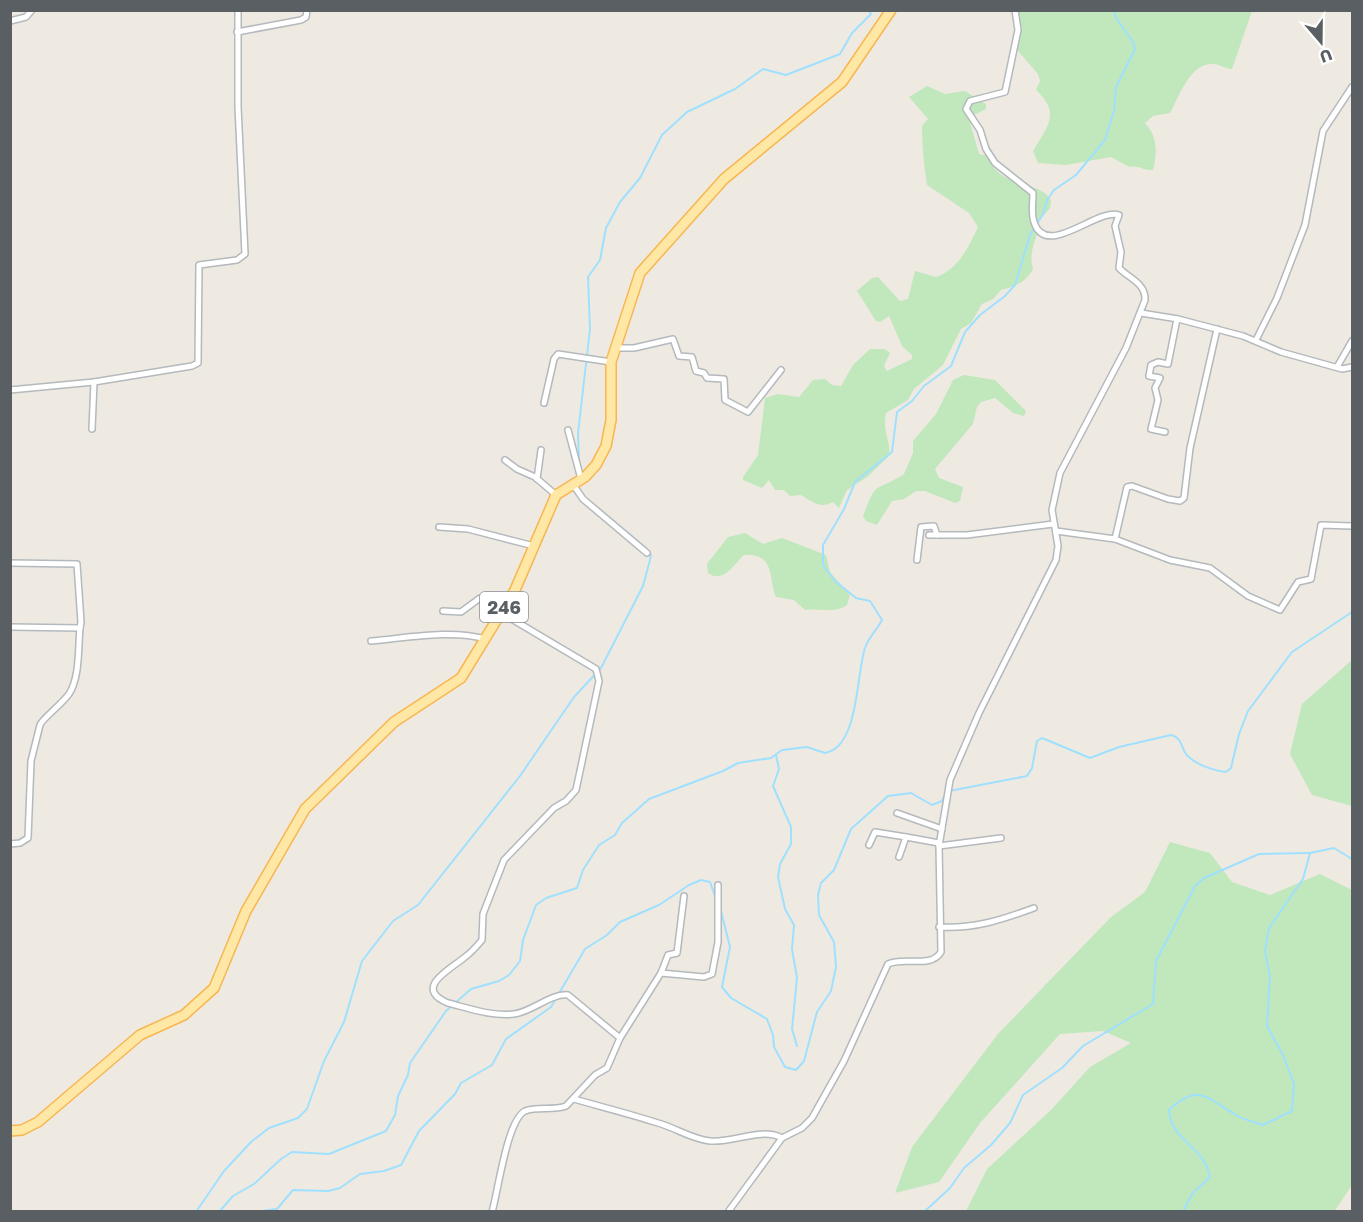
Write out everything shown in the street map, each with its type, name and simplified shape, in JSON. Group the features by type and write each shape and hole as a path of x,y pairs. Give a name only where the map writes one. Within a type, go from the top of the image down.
{"main road":[{"name":"246","path":"10,1131 22,1130 38,1122 140,1035 179,1018 214,988 261,882 305,809 394,722 457,681 486,639 515,590 556,495 593,470 606,446 611,420 611,362 637,280 650,259 724,179 842,82 891,10"}],"street":[{"path":"10,21 26,17 32,10"},
{"path":"10,390 94,382 196,364 200,349 199,265 237,260 245,254 237,107 238,10"},
{"path":"237,32 301,20 306,17 308,10"},
{"path":"728,1212 782,1138 802,1128 812,1118 844,1061 888,964 902,960 923,961 939,956 941,952 939,845 950,780 979,714 1056,560 1058,546 1052,510 1060,473 1126,348 1141,313 1145,292 1119,268 1121,252 1115,226 1119,215 1108,214 1059,235 1045,235 1039,232 1034,218 1033,194 995,163 986,149 980,130 966,109 970,101 1005,92 1018,30 1015,10"},
{"path":"1256,340 1277,298 1305,225 1320,139 1353,87"},
{"path":"1141,313 1217,329 1256,340 1281,352 1337,367 1353,367"},
{"path":"1165,432 1151,429 1158,400 1155,388 1160,378 1149,376 1151,365 1158,362 1168,364 1177,319"},
{"path":"1115,539 1127,487 1132,486 1176,501 1184,498 1190,448 1217,329"},
{"path":"616,348 634,348 673,339 679,356 692,357 696,371 704,373 707,378 724,379 725,400 748,412 781,370"},
{"path":"1337,367 1353,341"},
{"path":"544,403 554,358 558,354 611,362"},
{"path":"92,429 94,382"},
{"path":"568,430 577,481 583,499 647,553"},
{"path":"537,479 541,450"},
{"path":"505,460 537,479 556,495"},
{"path":"928,536 967,535 1053,524"},
{"path":"1056,531 1115,539 1170,560 1210,568 1248,596 1280,610 1299,582 1311,579 1321,525 1353,526"},
{"path":"917,560 921,527 934,526 937,535"},
{"path":"439,527 468,529 534,546"},
{"path":"10,563 77,564 80,628 73,685 57,709 42,720 31,761 28,838 20,843 10,844"},
{"path":"443,611 461,612 480,598 506,603"},
{"path":"500,612 596,669 599,681 576,790 566,801 554,808 504,860 483,914 482,940 466,957 437,978 434,994 438,999 448,1003 508,1014 524,1012 559,996 568,996 621,1038"},
{"path":"10,627 80,628"},
{"path":"371,641 470,635 486,639"},
{"path":"897,813 942,829"},
{"path":"868,845 875,832 939,845 1002,838"},
{"path":"899,857 906,837"},
{"path":"661,973 705,977 712,974 718,942 718,885"},
{"path":"492,1212 510,1135 518,1118 528,1110 562,1107 574,1099 595,1075 607,1068 621,1038 661,973 668,955 678,952 684,896"},
{"path":"939,927 958,928 991,924 1034,908"},
{"path":"574,1099 662,1124 684,1135 704,1140 730,1140 765,1133 782,1138"}],"green space":[{"path":"1017,11 1252,11 1232,69 1213,64 1198,69 1186,82 1170,113 1153,116 1145,123 1152,133 1156,151 1153,170 1150,170 1129,167 1111,157 1066,165 1038,163 1033,151 1047,127 1050,113 1044,98 1036,90 1040,81 1038,74 1018,51"},
{"path":"927,86 945,94 965,91 986,104 986,109 972,116 970,122 979,154 988,156 993,167 1001,174 1045,193 1051,200 1050,208 1038,222 1038,232 1032,254 1033,269 1023,281 1001,290 993,299 982,304 971,323 961,329 943,365 914,389 908,400 886,413 885,426 889,456 867,477 847,490 839,508 833,502 820,505 801,495 790,496 784,490 775,490 769,480 762,488 743,480 758,455 765,398 778,394 799,397 813,380 825,379 832,385 841,386 853,365 870,349 885,349 890,353 884,366 887,371 912,359 912,355 902,346 889,316 880,322 876,321 857,291 872,278 878,277 900,301 908,299 915,271 936,277 950,269 962,257 978,227 969,213 927,185 922,126 928,119 909,97"},
{"path":"964,375 995,380 1026,411 1024,416 1013,413 995,398 981,402 977,407 973,424 935,469 939,478 963,487 960,501 955,503 925,491 916,491 904,499 892,501 877,525 866,521 863,516 874,491 904,474 913,453 913,441 936,414 953,380"},
{"path":"745,533 763,544 782,538 826,555 830,572 850,595 847,605 832,610 805,610 794,600 776,597 769,568 761,558 754,555 744,555 724,575 714,576 708,573 707,564 728,537"},
{"path":"1352,660 1352,806 1312,795 1290,754 1302,704"},
{"path":"1170,842 1210,853 1232,882 1270,895 1320,874 1352,890 1352,1185 1334,1212 966,1211 987,1169 1051,1110 1090,1067 1131,1043 1103,1031 1060,1034 980,1123 939,1182 895,1193 912,1147 998,1034 1111,917 1145,892"}],"waterway":[{"path":"579,461 578,433 590,329 588,277 600,260 606,228 620,202 640,178 662,135 687,112 735,89 763,69 786,75 840,54 852,33 871,14 868,10"},
{"path":"219,1212 233,1196 254,1184 292,1152 329,1154 386,1131 395,1115 398,1096 408,1075 410,1063 446,1011 471,989 499,981 509,975 520,961 523,940 536,905 546,898 577,888 583,870 599,845 615,835 622,823 649,799 738,763 771,758 782,750 807,747 825,753 836,748 844,738 854,708 865,648 882,620 870,601 856,598 835,581 823,565 823,545 844,509 855,482 892,452 897,412 912,401 924,386 951,366 965,332 980,315 1005,296 1015,285 1030,235 1043,214 1047,200 1054,190 1076,175 1105,140 1114,111 1116,87 1135,49 1133,42 1116,18 1114,10"},
{"path":"196,1212 224,1171 252,1141 269,1128 298,1118 307,1109 324,1061 344,1022 362,961 393,921 418,905 520,776 574,697 601,668 643,586 651,556 646,548 598,508"},
{"path":"949,791 1027,776 1032,768 1037,741 1042,738 1090,758 1119,747 1171,735 1180,741 1186,754 1192,760 1206,767 1226,772 1231,768 1239,734 1248,711 1292,652 1352,612"},
{"path":"776,755 779,769 773,786 791,827 791,844 780,864 778,877 785,909 794,925 792,949 797,978 792,1029 797,1046"},
{"path":"720,907 730,947 722,987 731,998 767,1019 773,1035 774,1047 785,1067 796,1070 804,1061 817,1012 831,991 836,967 834,942 819,915 818,895 821,883 834,870 851,829 888,796 911,793 932,805 942,801 945,795"},
{"path":"1183,1212 1192,1194 1210,1177 1202,1159 1175,1129 1169,1110 1179,1101 1196,1095 1211,1099 1236,1115 1263,1125 1292,1111 1294,1084 1283,1055 1267,1026 1270,976 1265,951 1269,928 1303,879 1310,853 1334,848 1352,859"},
{"path":"924,1212 950,1188 964,1168 991,1145 1010,1123 1023,1095 1062,1068 1083,1046 1153,1004 1156,961 1195,886 1204,878 1259,854 1309,853"},
{"path":"254,1212 277,1209 293,1190 328,1191 340,1188 360,1174 384,1171 401,1165 419,1131 455,1094 461,1083 492,1065 506,1039 551,1007 585,949 607,935 620,922 659,905 689,885 701,880 710,882 716,899"}]}
